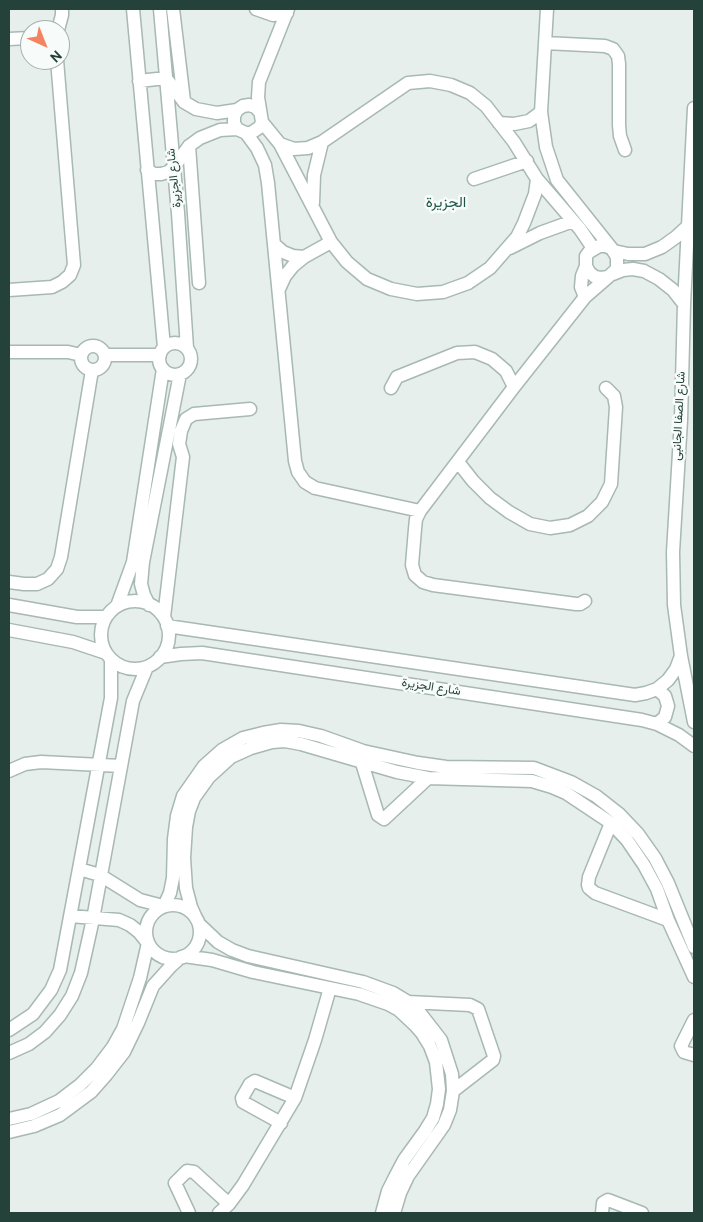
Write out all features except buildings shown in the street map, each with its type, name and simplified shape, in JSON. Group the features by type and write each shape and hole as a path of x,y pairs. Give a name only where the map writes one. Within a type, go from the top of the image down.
{"street":[{"path":"104,355 162,351 173,343 178,343 187,348 191,355 188,368 180,374 171,374 160,365 162,351 133,9"},
{"name":"شارع الجزيرة","path":"160,9 179,221 187,348"},
{"path":"173,9 184,102"},
{"path":"256,9 272,15 288,11"},
{"path":"547,9 541,112 546,147 557,180 599,235 613,250 618,263 617,269 585,297 420,511 416,520 412,565 415,575 423,582 433,585 576,604 585,601"},
{"path":"147,170 154,174 168,172 174,167 189,146 212,132 224,129 256,131 261,117 258,97 259,82 288,11"},
{"path":"545,43 605,46 612,49 618,56 619,125 620,136 625,150"},
{"path":"9,290 52,287 70,275 74,265 58,70"},
{"path":"139,81 166,78 184,102 196,109 224,113 237,110 243,106 255,107 280,144 331,242 347,262 367,279 391,290 417,294 443,292 468,283 490,268 508,249 524,223 532,202 537,179"},
{"path":"280,144 294,149 301,149 322,142 408,83 430,81 451,84 470,93 486,106 514,142 537,179 593,248"},
{"name":"شارع الصفا الجانبى","path":"694,108 691,220 684,304 673,552 674,605 681,656 694,722"},
{"path":"237,110 234,116 234,123 257,148 265,165 275,245 295,461 298,472 305,482 315,488 420,511"},
{"path":"499,123 514,124 529,120 541,112"},
{"path":"314,208 314,175 322,142"},
{"path":"189,146 199,283"},
{"path":"474,179 527,162"},
{"path":"585,297 581,287 582,276 586,266 586,256 593,248 606,246 628,254 644,254 662,247 676,237 691,220"},
{"path":"508,249 540,233 573,221"},
{"path":"279,289 289,271 304,257 331,242"},
{"path":"275,245 283,252 293,256 304,257"},
{"path":"642,270 644,254"},
{"path":"586,266 594,277 601,278 623,270 642,270 659,279 673,290 684,304"},
{"path":"91,346 99,348 104,355 105,361 98,370 92,370 83,365 81,355 83,351 91,346"},
{"path":"9,352 68,352 81,355"},
{"path":"391,388 397,377 457,352 475,352 492,359 506,371 514,387"},
{"path":"117,606 133,562 163,369"},
{"path":"9,582 37,584 48,579 57,569 62,557 92,370"},
{"path":"149,605 141,584 180,374"},
{"path":"458,462 490,498 530,524 550,528 570,525 588,516 602,502 611,484 616,407 614,396 606,388"},
{"path":"9,630 73,642 108,656 118,665 128,668 147,667 160,658 168,643 166,622 183,457 179,444 180,431 186,419 194,414 250,409"},
{"path":"680,420 694,420"},
{"path":"9,1030 33,1014 51,990 60,970 111,698 108,656 102,644 102,625 106,617 117,606 139,601 157,610 166,622"},
{"path":"9,605 77,617 106,617"},
{"name":"شارع الجزيرة","path":"166,622 621,694 635,695 657,689"},
{"name":"شارع الجزيرة","path":"160,658 202,653 642,720 657,724 679,735 694,746"},
{"path":"657,724 665,717 668,706 665,696 657,689 668,680 676,669 681,656"},
{"path":"397,682 400,660"},
{"path":"9,1053 29,1044 44,1032 60,1015 72,996 80,973 93,919 133,701 147,667"},
{"path":"163,906 172,885 177,816 184,796 204,766 222,750 243,738 281,730 299,731 372,753 418,764 502,773 596,796 638,834 655,858 668,883 694,947"},
{"path":"9,1119 33,1120 60,1115 91,1092 124,1052 153,986 170,966 191,952 199,939 197,920 186,888 184,858 186,827 189,811 200,788 231,757 251,748 272,742 285,742 309,746 362,763 428,778 502,773"},
{"path":"9,771 24,764 41,762 120,766"},
{"path":"362,763 378,815 384,819 428,778"},
{"path":"569,788 611,823 627,840 644,865 657,888 668,920 694,976"},
{"path":"611,823 589,877 588,885 596,893 668,920"},
{"path":"79,870 100,875 140,900 163,906"},
{"path":"9,1132 33,1120 80,1085 97,1068 113,1047 123,1029 137,990 147,943 146,927 148,920 152,914 163,906 172,904 189,910 218,942 232,950 248,956 363,982 393,993 408,1002 420,1013 436,1062 439,1089 437,1104 433,1118 426,1131 404,1160 395,1177 388,1191 382,1213"},
{"path":"70,916 119,920 140,932 154,951 162,957 212,960 253,972 360,994 388,1004 441,1040 452,1074 453,1091 450,1110 444,1125 408,1176 394,1213"},
{"path":"189,1213 175,1183 187,1171 194,1172 222,1211 253,1171 295,1098 330,988"},
{"path":"408,1002 470,1004 478,1009 494,1056 493,1060 453,1091"},
{"path":"694,1020 681,1046 684,1052 694,1055"},
{"path":"281,1123 245,1104 242,1098 250,1084 255,1081 295,1098"},
{"path":"602,1213 602,1206 608,1200 642,1213"}],"district":[{"name":"الجزيرة","path":"446,204"}]}
